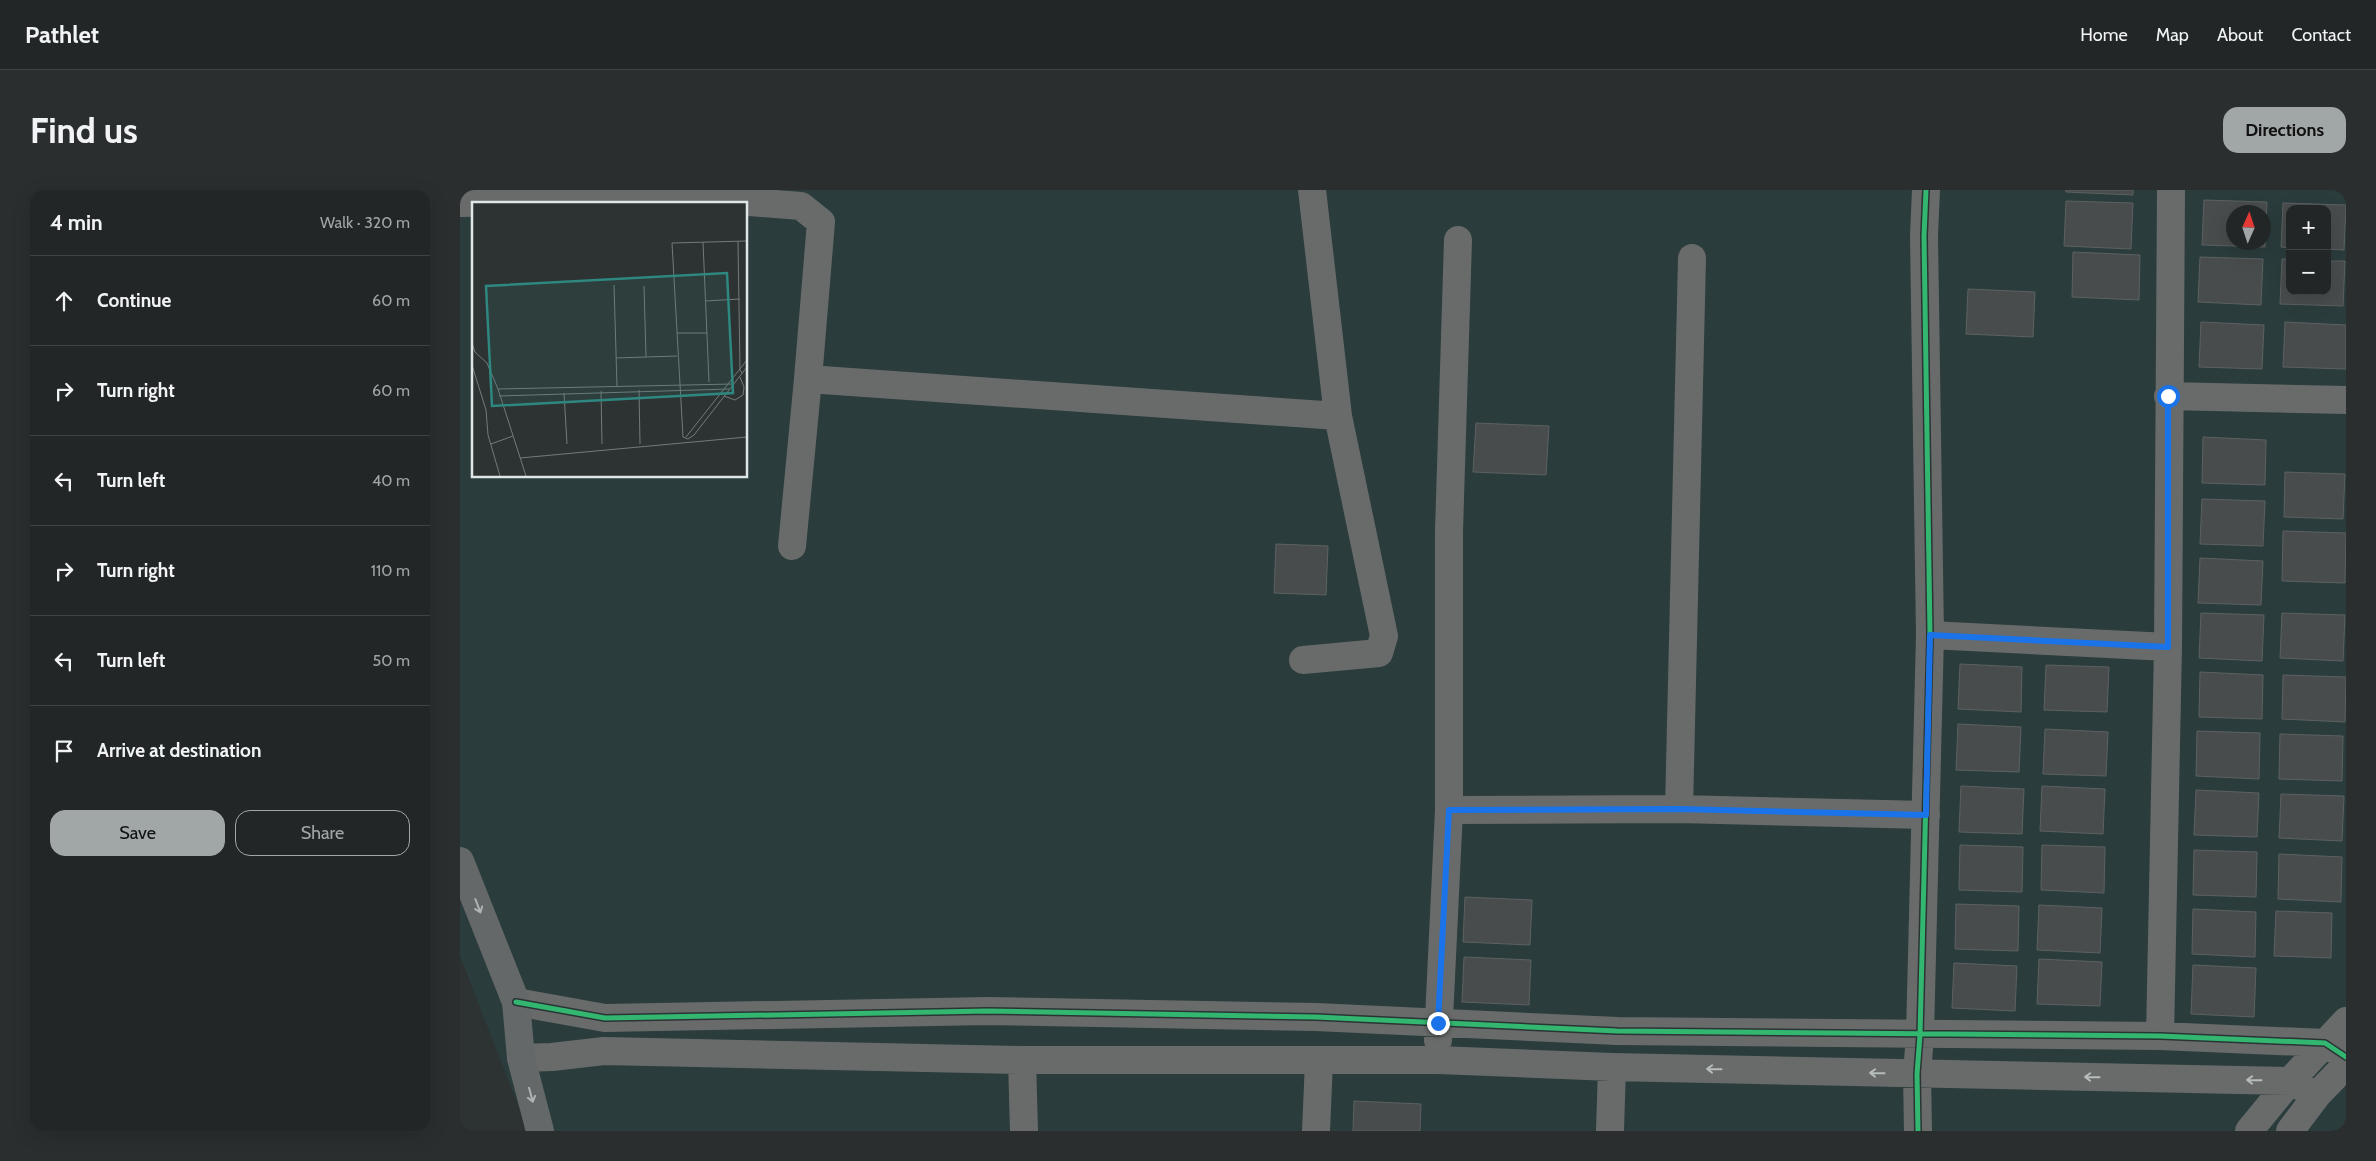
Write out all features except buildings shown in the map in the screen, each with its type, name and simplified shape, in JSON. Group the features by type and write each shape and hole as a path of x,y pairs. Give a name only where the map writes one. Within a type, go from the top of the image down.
{"highway":[{"path":"460,861 516,1002 520,1058 540,1131"}],"street":[{"path":"1303,660 1380,652 1384,636 1338,416 1312,190"},
{"path":"1918,1131 1917,1074 1920,1035 1930,635 1924,236 1926,190"},
{"path":"2160,1036 2168,647 2168,396 2171,190"},
{"path":"508,202 698,198 801,206 821,222 792,546"},
{"path":"1438,1060 1438,1023 1449,810 1449,531 1458,240"},
{"path":"1679,809 1692,258"},
{"path":"808,380 1338,416"},
{"path":"2168,396 2346,400"},
{"path":"1930,635 2168,647"},
{"path":"1449,810 1679,809 1926,815"},
{"path":"516,1002 605,1018 988,1011 1316,1017 1617,1031 2160,1036 2335,1050"},
{"path":"2249,1131 2290,1081 2335,1050 2346,1022"},
{"path":"520,1058 552,1057 604,1051 1022,1060 1438,1060 1612,1067 2290,1081 2317,1096"},
{"path":"1022,1060 1024,1131"},
{"path":"1316,1131 1319,1061"},
{"path":"2290,1131 2317,1096 2346,1065"},
{"path":"1610,1131 1612,1067"}],"shaded area":[{"path":"460,190 2346,190 2346,1131 528,1131 460,956"}],"cycle path":[{"path":"1918,1131 1917,1074 1920,1035 1930,635 1924,236 1926,190"},
{"path":"516,1002 605,1018 988,1011 1316,1017 1617,1031 2160,1036 2325,1043 2346,1057"}],"route":[{"path":"1438,1023 1449,810 1679,809 1926,815 1930,635 2168,647 2168,396"}]}
